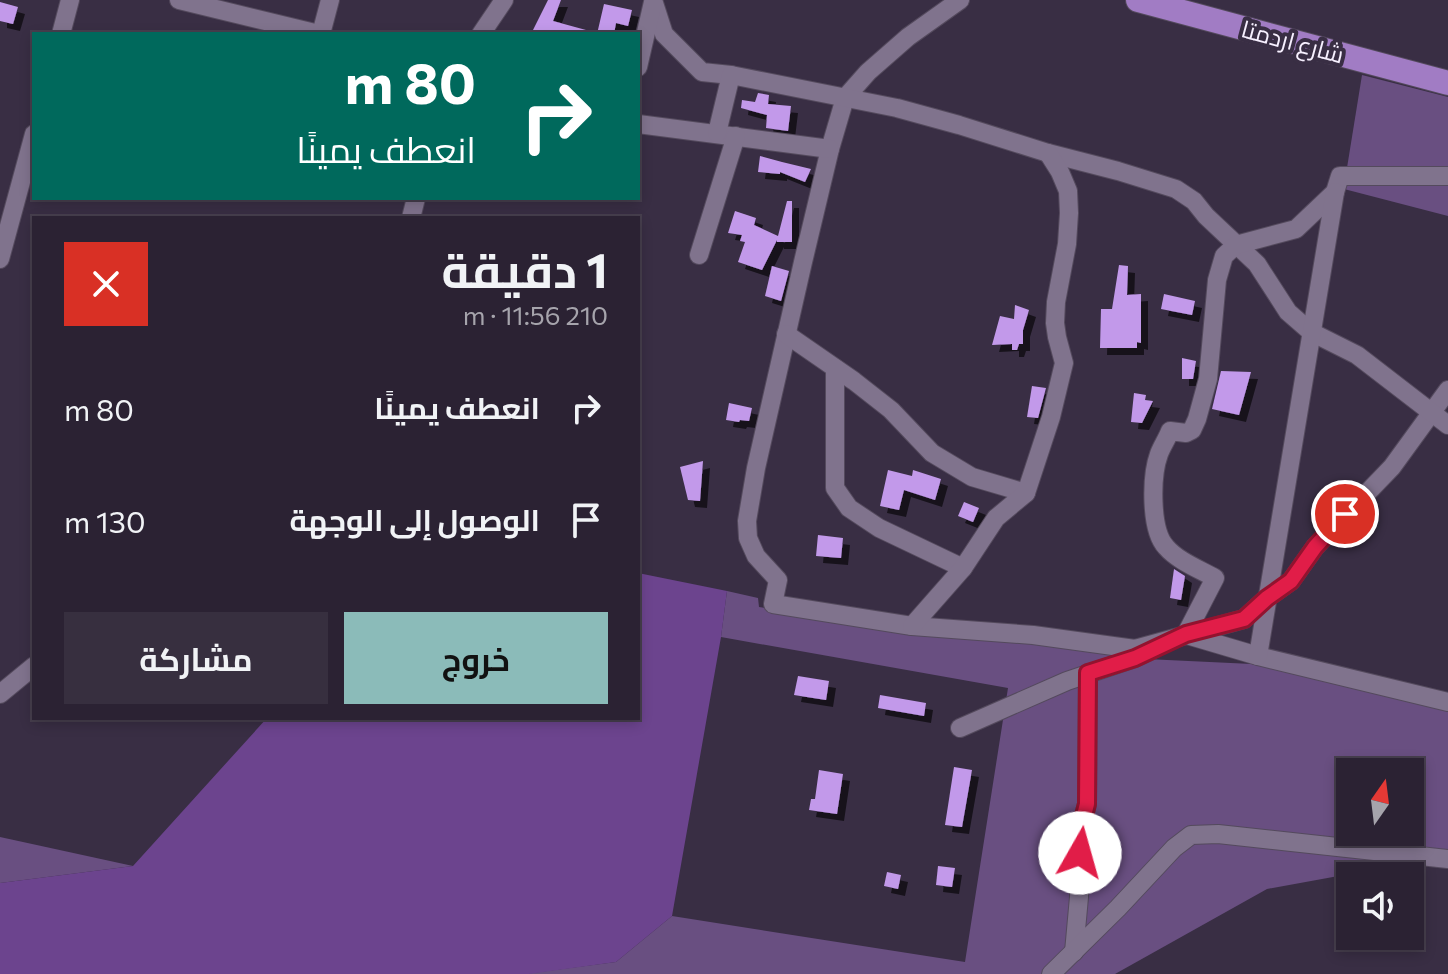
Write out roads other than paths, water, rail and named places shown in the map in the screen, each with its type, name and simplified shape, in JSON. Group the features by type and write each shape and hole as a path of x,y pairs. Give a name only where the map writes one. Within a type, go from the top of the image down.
{"main road":[{"name":"شارع اردمتا","path":"1138,0 1448,83"}],"street":[{"path":"62,32 70,0"},
{"path":"179,0 312,32"},
{"path":"321,32 330,0"},
{"path":"482,32 504,0"},
{"path":"960,0 908,37 868,72 845,98 786,334 747,521 748,538 756,556 778,580 773,604 912,626 1033,635 1135,649 1244,619 1291,581 1315,547 1392,467 1448,390"},
{"path":"640,56 650,1"},
{"path":"650,1 664,34 702,72 897,108 1176,189 1194,201 1257,264 1288,312 1311,332 1357,355 1448,425"},
{"path":"699,255 726,135 731,75"},
{"path":"640,124 830,149"},
{"path":"0,259 32,141"},
{"path":"912,626 963,568 996,518 1026,493 1051,417 1064,363 1055,323 1069,213 1068,191 1048,153"},
{"path":"1258,656 1340,176 1448,176"},
{"path":"960,728 1088,673 1135,658 1186,634 1215,578 1165,547 1155,527 1155,472 1159,453 1170,431 1186,433 1192,430 1197,419 1211,362 1220,265 1224,256 1236,245 1296,229 1335,192"},
{"path":"786,334 891,410 932,453 972,477 1026,493"},
{"path":"835,368 835,488 849,508 879,528 963,568"},
{"path":"1186,634 1258,656 1448,702"},
{"path":"0,694 32,668"},
{"path":"1074,952 1080,831 1087,804 1088,673"},
{"path":"1051,974 1174,848 1191,835 1218,834 1448,859"}]}
